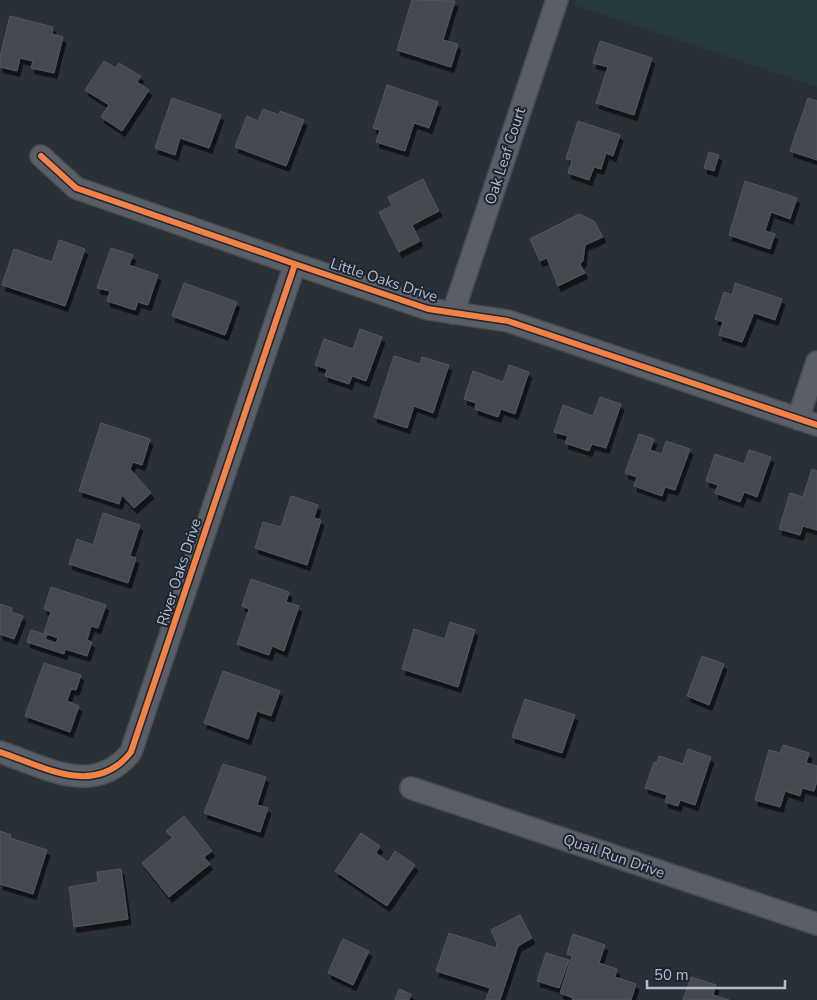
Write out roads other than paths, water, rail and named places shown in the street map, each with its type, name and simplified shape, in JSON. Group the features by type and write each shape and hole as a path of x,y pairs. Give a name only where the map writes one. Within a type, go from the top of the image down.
{"street":[{"name":"Oak Leaf Court","path":"453,313 557,0"},
{"name":"Little Oaks Drive","path":"42,156 76,188 428,309 508,321 808,422"},
{"name":"River Oaks Drive","path":"0,752 73,776 86,777 112,770 131,752 295,264"},
{"path":"808,422 817,362"},
{"name":"Quail Run Drive","path":"411,788 817,924"}]}
